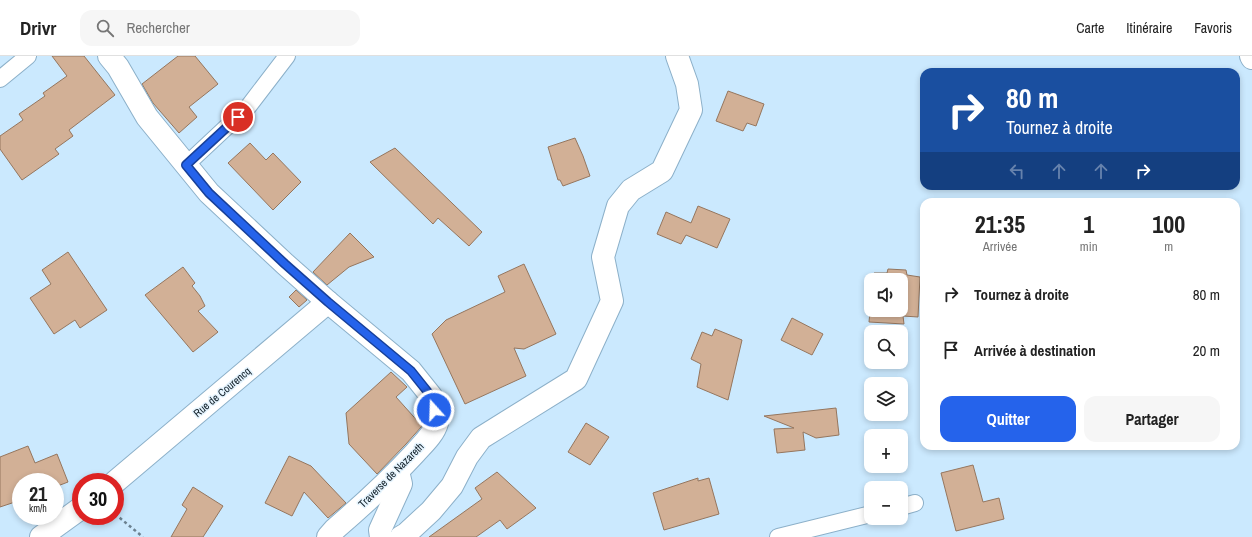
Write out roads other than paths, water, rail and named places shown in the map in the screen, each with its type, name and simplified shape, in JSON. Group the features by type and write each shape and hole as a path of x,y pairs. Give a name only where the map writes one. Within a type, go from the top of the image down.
{"street":[{"name":"Traverse de Nazareth","path":"109,56 118,67 147,118 209,193 328,302 411,371 431,396 437,423 436,428 398,471 335,528 328,537"},
{"path":"401,537 431,511 448,491 467,457 481,438 576,378 612,301 603,257 618,206 631,190 662,171 691,110 688,84 677,56"},
{"name":"Rue de Courencq","path":"124,474 328,302"},
{"path":"381,537 380,530 401,484 398,471"},
{"path":"41,537 72,515"}],"lane":[{"path":"0,79 28,56"},
{"path":"186,165 248,107 287,56"},
{"path":"778,537 864,516"}]}
